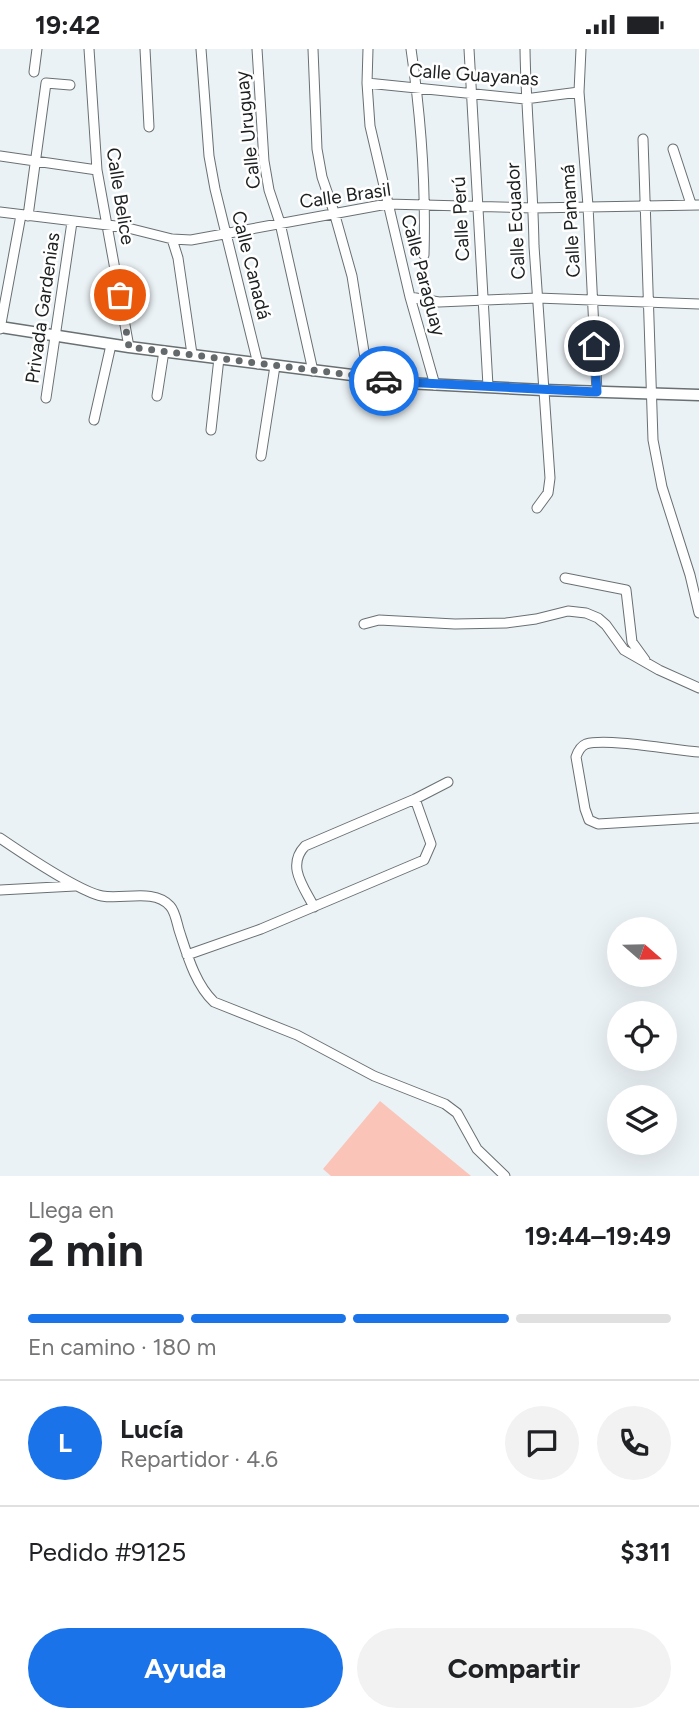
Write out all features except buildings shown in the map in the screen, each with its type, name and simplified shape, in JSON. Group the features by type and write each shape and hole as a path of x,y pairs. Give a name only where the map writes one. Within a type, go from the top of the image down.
{"street":[{"path":"34,72 37,49"},
{"name":"Calle Belice","path":"89,49 97,170 129,347"},
{"path":"145,49 149,127"},
{"name":"Calle Canadá","path":"201,49 209,156 258,364"},
{"name":"Calle Uruguay","path":"257,49 268,190 281,223 313,371"},
{"path":"313,49 317,149 322,177 352,276 368,377"},
{"name":"Calle Paraguay","path":"368,49 370,126 410,297 436,384"},
{"path":"411,49 417,89 426,206 424,255"},
{"name":"Calle Perú","path":"469,49 488,386"},
{"name":"Calle Ecuador","path":"525,49 525,99 550,487 537,508"},
{"name":"Calle Panamá","path":"581,49 579,92 588,206 597,392"},
{"path":"70,86 46,83 25,216 0,328 386,381 699,395"},
{"name":"Calle Guayanas","path":"367,83 525,99 579,92"},
{"path":"643,139 653,440 662,487 699,613"},
{"path":"673,149 695,204"},
{"path":"0,156 97,170"},
{"name":"Calle Brasil","path":"0,212 138,229 172,239 191,240 387,204 533,208 695,204"},
{"name":"Privada Gardenias","path":"46,398 72,222"},
{"path":"172,239 178,258 192,354"},
{"path":"410,297 439,302 537,299 699,304"},
{"path":"94,420 111,345"},
{"path":"157,396 164,351"},
{"path":"211,430 219,358"},
{"path":"261,456 275,366"},
{"path":"565,578 626,590 632,642 645,661"},
{"path":"364,624 379,620 455,624 506,623 568,611 586,613 606,625 624,650 699,688"},
{"path":"699,752 585,744 576,757 589,820 598,824 699,818"},
{"path":"314,907 296,871 298,853 305,846 448,782"},
{"path":"187,955 261,929 424,860 431,844 415,799"},
{"path":"0,838 77,885 102,896 145,896 164,900 172,907 187,955 206,994 214,1002 297,1035 374,1076 445,1104 457,1114 477,1149 505,1176"},
{"path":"0,890 77,885"}],"shaded area":[{"path":"380,1101 471,1176 331,1176 323,1169"}],"way so far":[{"path":"120,295 129,347 384,381"}],"route":[{"path":"384,381 597,392 594,346"}]}
